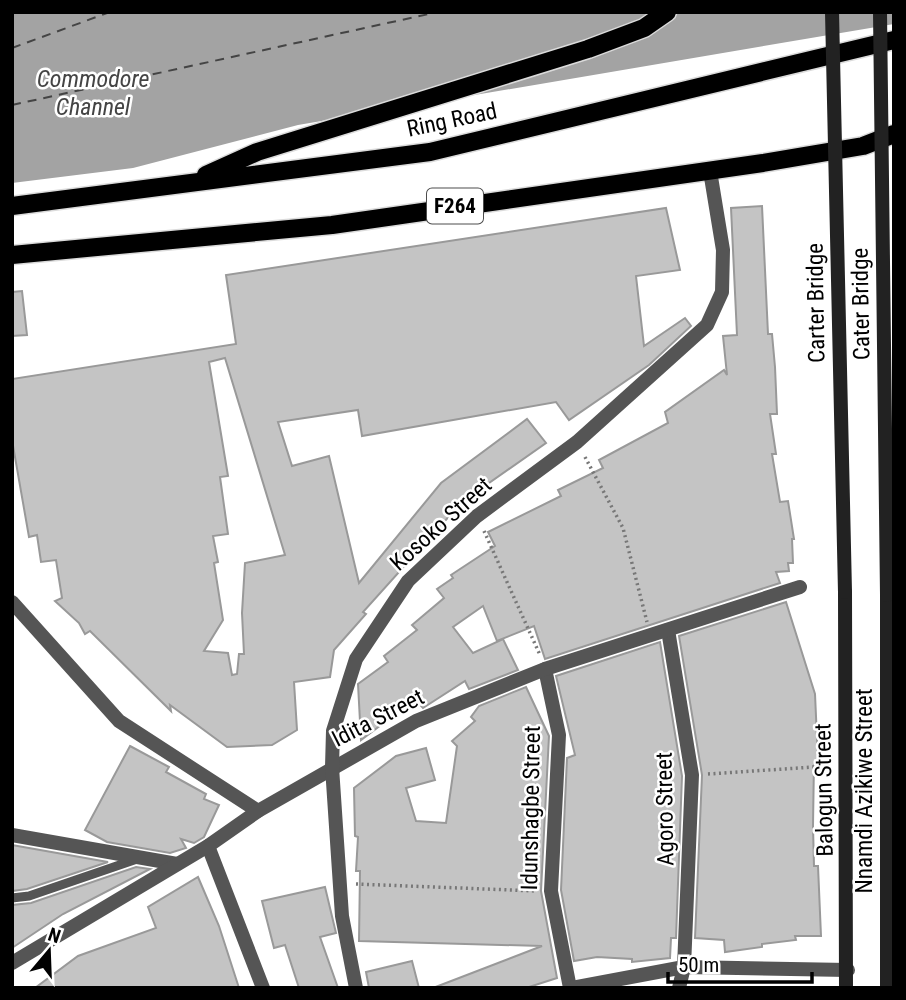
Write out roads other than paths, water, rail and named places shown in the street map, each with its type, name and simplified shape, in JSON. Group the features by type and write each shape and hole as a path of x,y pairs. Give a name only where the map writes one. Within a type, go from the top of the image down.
{"main road":[{"path":"190,183 257,152 588,49 644,28 667,12"},
{"name":"Carter Bridge","path":"832,12 845,592"},
{"name":"Cater Bridge","path":"880,12 887,595"},
{"name":"Ring Road","path":"12,206 430,152 894,40"},
{"name":"F264","path":"12,256 332,225 710,171 863,146 894,134"},
{"name":"Balogun Street","path":"845,592 846,988"},
{"name":"Nnamdi Azikiwe Street","path":"887,595 890,630 887,988"}],"street":[{"name":"Kosoko Street","path":"356,988 342,916 332,767 333,731 356,659 408,580 477,516 577,442 707,325 722,292 723,250 710,171"},
{"name":"Idita Street","path":"12,963 208,846 258,811 416,721 545,669 800,587"},
{"path":"12,602 119,721 258,811"},
{"name":"Agoro Street","path":"668,630 692,775 684,967 679,988"},
{"name":"Idunshagbe Street","path":"545,669 559,735 551,891 571,988"},
{"path":"12,835 177,864"},
{"path":"208,846 263,988"},
{"path":"571,988 684,967 848,970"}],"lane":[{"path":"12,898 29,897 141,858"}],"water":[{"name":"Commodore Channel","path":"12,12 894,12 894,24 298,125 133,168 12,183"}]}
